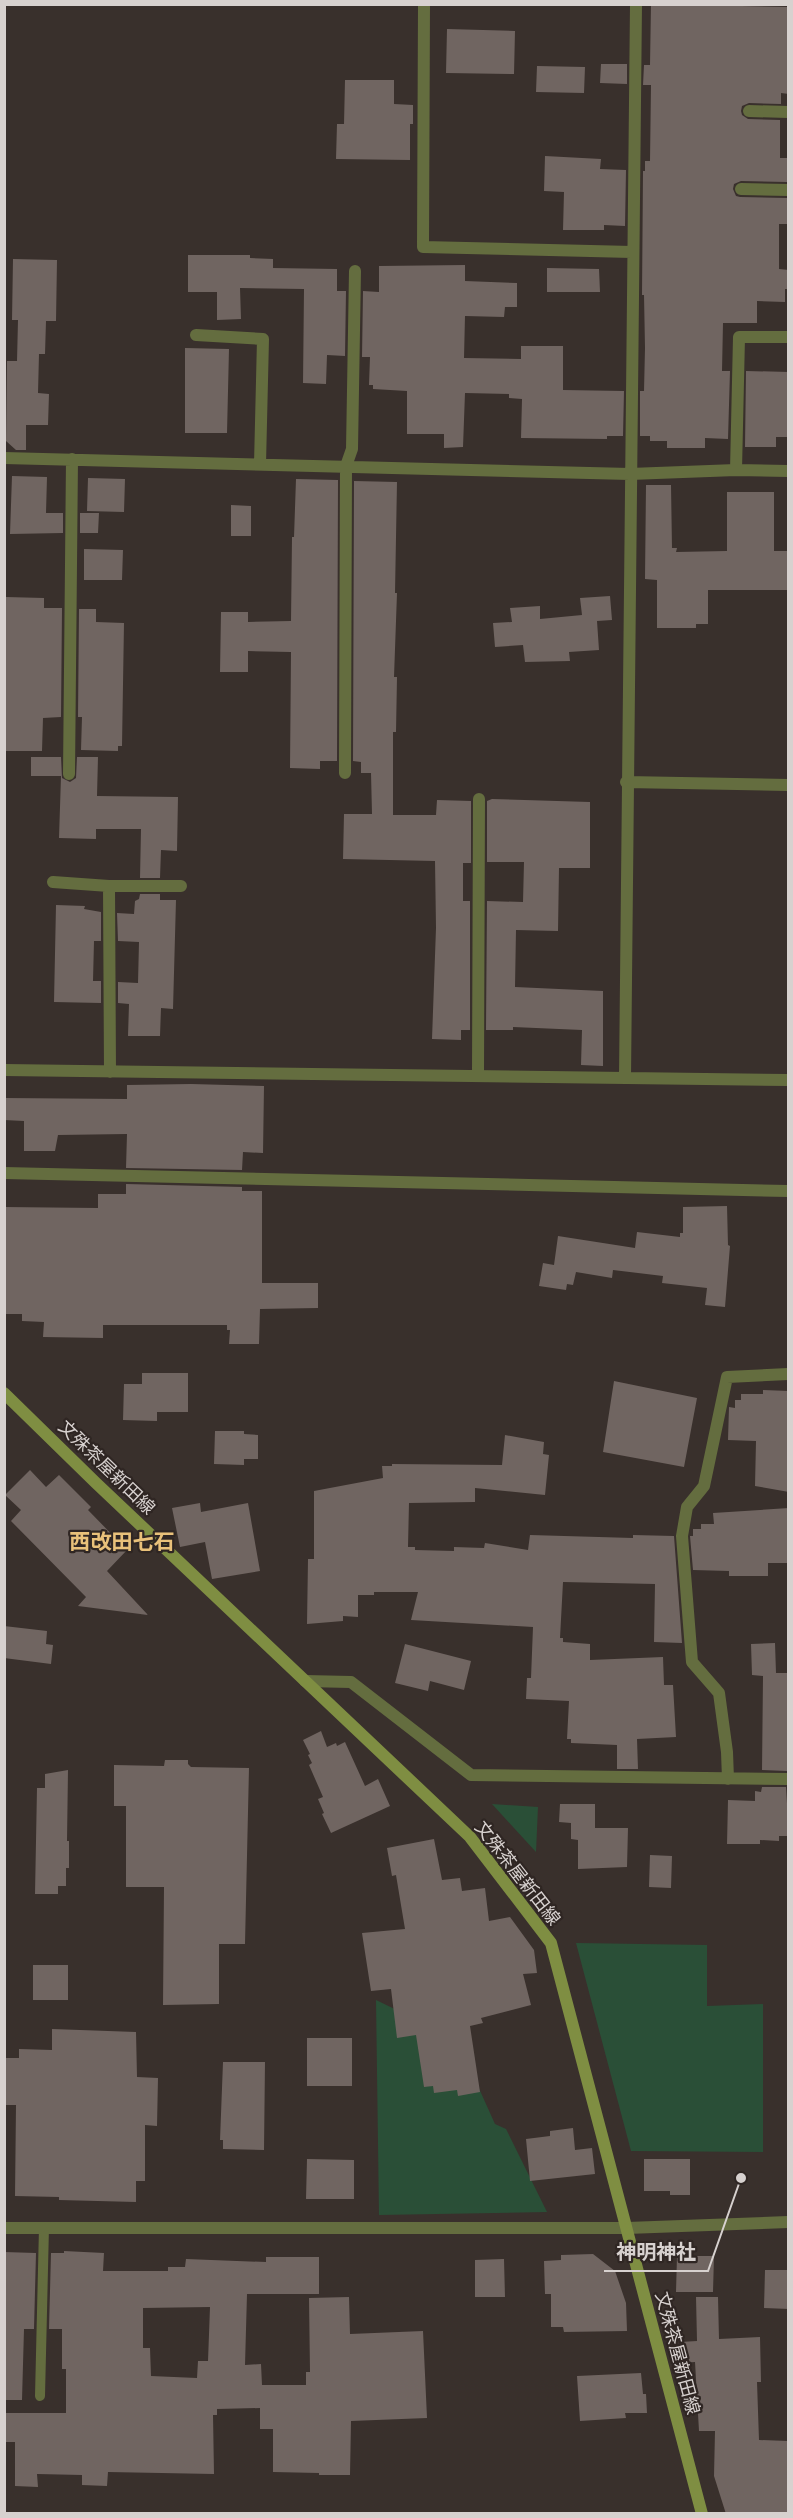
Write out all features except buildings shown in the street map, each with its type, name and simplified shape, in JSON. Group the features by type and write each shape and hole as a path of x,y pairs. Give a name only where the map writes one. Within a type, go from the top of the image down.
{"main road":[{"name":"文殊茶屋新田線","path":"4,1393 470,1837 551,1943 702,2514"}],"street":[{"path":"424,4 423,247 632,252"},
{"path":"625,1078 626,782 636,4"},
{"path":"749,111 789,112"},
{"path":"741,189 789,190"},
{"path":"345,773 346,466 352,449 355,271"},
{"path":"196,335 263,339 260,464"},
{"path":"736,470 739,337 789,337"},
{"path":"4,458 630,474 736,470 789,471"},
{"path":"69,774 72,459"},
{"path":"626,782 789,785"},
{"path":"478,1075 479,799"},
{"path":"53,882 110,886 180,886"},
{"path":"110,886 110,1072"},
{"path":"4,1070 789,1080"},
{"path":"4,1173 789,1191"},
{"path":"728,1779 727,1752 719,1693 692,1662 682,1536 687,1507 704,1486 727,1377 789,1374"},
{"path":"305,1681 351,1682 471,1775 789,1779"},
{"path":"4,2228 627,2228 789,2222"}],"lane":[{"path":"40,2396 44,2227"}],"green space":[{"path":"492,1804 538,1807 536,1852"},
{"path":"576,1943 707,1945 707,2006 763,2004 763,2152 631,2151"},
{"path":"376,2000 405,2014 477,2084 495,2124 506,2129 547,2212 379,2215"}],"place":[{"name":"神明神社","path":"741,2178"}],"district":[{"name":"西改田七石","path":"122,1541"}]}
